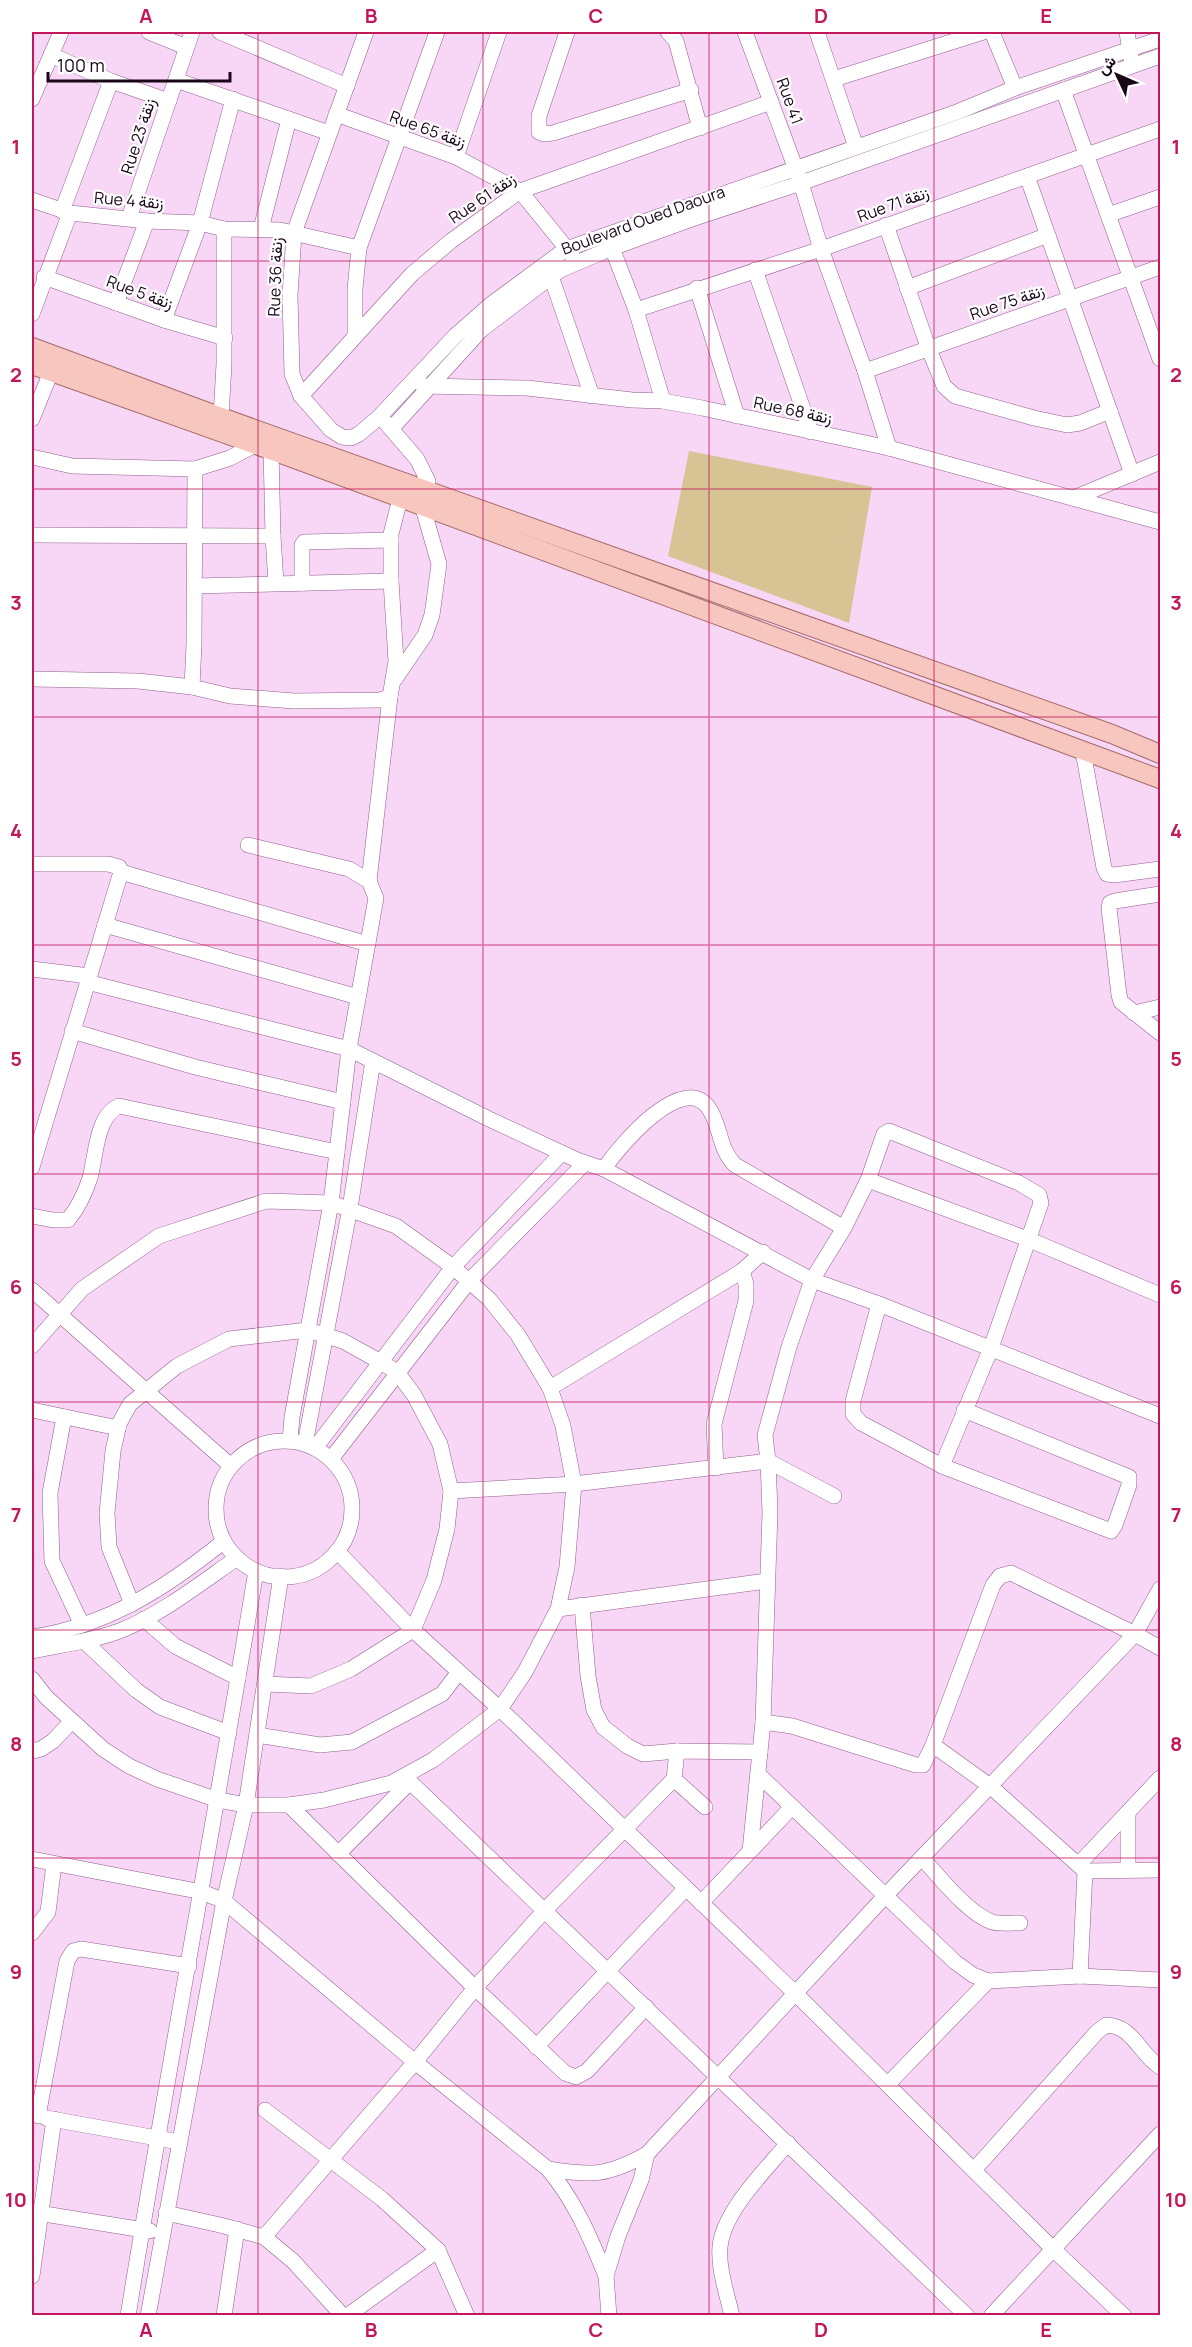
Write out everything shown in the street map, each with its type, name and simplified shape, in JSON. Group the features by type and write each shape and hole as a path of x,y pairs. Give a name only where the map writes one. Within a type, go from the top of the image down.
{"main road":[{"path":"32,346 1161,779"},
{"path":"32,365 400,499 426,499 1112,734 1161,753"}],"street":[{"path":"32,99 61,32"},
{"path":"149,32 186,46"},
{"name":"Rue 23 زنقة","path":"129,218 192,32"},
{"path":"220,32 347,86"},
{"path":"355,336 355,289 359,248 437,32"},
{"path":"456,157 499,32"},
{"path":"567,32 539,116 539,132 553,133 691,90"},
{"path":"668,32 676,41 700,128"},
{"name":"Rue 41","path":"745,32 801,183 821,249 865,371 889,448"},
{"path":"817,32 856,147"},
{"path":"834,80 983,32"},
{"path":"992,32 1015,88"},
{"path":"1127,32 1132,66"},
{"name":"Rue 36 زنقة","path":"362,33 347,86 294,233 290,296 292,374 301,396 331,430 342,437 351,438 359,434 379,417"},
{"name":"Boulevard Oued Daoura","path":"379,417 410,381 456,335 490,305 566,249 957,112 1015,88 1161,39"},
{"path":"51,55 111,81 169,101"},
{"name":"Boulevard Oued Daoura","path":"392,428 481,330 551,276 578,262 612,248 1161,56"},
{"path":"176,80 329,133"},
{"path":"32,314 111,81"},
{"path":"1063,90 1131,278 1157,338 1161,359"},
{"path":"164,320 200,223 233,99"},
{"name":"Rue 61 زنقة","path":"301,396 412,274 450,241 520,191 771,102"},
{"name":"Rue 65 زنقة","path":"336,114 456,157 520,191 578,262"},
{"path":"261,229 289,119"},
{"name":"Rue 71 زنقة","path":"636,310 821,249 1161,129"},
{"path":"1027,176 1132,474"},
{"path":"1108,215 1161,197"},
{"name":"Rue 4 زنقة","path":"32,200 66,212 294,233 359,248"},
{"path":"116,303 147,221"},
{"path":"886,225 928,347 944,386 955,396 1066,425 1080,423 1110,411"},
{"path":"221,417 225,338 224,228"},
{"path":"907,288 1048,235"},
{"path":"612,248 636,310 663,401"},
{"name":"Rue 75 زنقة","path":"865,371 1161,267"},
{"path":"755,270 811,432"},
{"path":"551,276 592,396"},
{"name":"Rue 5 زنقة","path":"44,277 164,320 225,338"},
{"path":"697,288 737,416"},
{"path":"32,419 51,372"},
{"name":"Rue 68 زنقة","path":"410,381 427,388 471,386 527,388 663,401 889,448 1161,522"},
{"path":"379,417 392,428 424,470 428,481 426,499 440,564 432,615 425,635 394,681"},
{"path":"32,457 72,466 195,470 263,448 276,583"},
{"path":"1074,498 1161,462"},
{"path":"192,687 195,470"},
{"path":"303,1444 292,1417 331,1203 349,1049 376,898 369,881 396,661 391,540 400,499"},
{"path":"32,535 273,536"},
{"path":"302,583 302,545 304,542 391,540"},
{"path":"195,586 391,581"},
{"path":"32,679 138,681 192,687 230,696 294,701 380,700 390,697"},
{"path":"1083,751 1104,868 1107,873 1114,875 1161,869"},
{"path":"248,845 349,869 369,881"},
{"path":"32,864 108,864 119,867 121,872 32,1167"},
{"path":"121,872 368,944"},
{"path":"1161,894 1110,903 1121,1002 1161,1033"},
{"path":"105,925 358,997"},
{"path":"32,969 88,979 349,1049 562,1153 604,1169 812,1280 879,1304 1161,1416"},
{"path":"1134,1013 1161,1007"},
{"path":"72,1031 195,1067 343,1102"},
{"path":"303,1444 327,1335 373,1061"},
{"path":"604,1169 624,1142 650,1119 680,1099 690,1096 699,1098 710,1110 727,1157 735,1165 844,1228"},
{"path":"32,1216 68,1220 75,1213 89,1179 104,1121 112,1109 119,1106 337,1152"},
{"path":"750,1851 763,1722 770,1512 765,1435 789,1347 812,1280 844,1228 868,1180 884,1134 889,1131 1019,1183 1039,1195 1041,1203 991,1348 942,1466"},
{"path":"303,1444 379,1360 453,1267 562,1153"},
{"path":"331,1459 470,1280 585,1163"},
{"path":"868,1180 1030,1240 1161,1295"},
{"path":"32,1346 82,1289 159,1236 266,1201 331,1203 396,1226 470,1280 489,1299 518,1335 550,1388 563,1426 574,1484 567,1567 558,1609 525,1672 500,1709 408,1779 338,1854"},
{"path":"550,1388 742,1271 763,1252"},
{"path":"716,1468 714,1424 746,1301 746,1284 742,1271"},
{"path":"32,1290 231,1466"},
{"path":"879,1304 853,1401 853,1414 861,1423 942,1466 1111,1531 1129,1485 1129,1478 964,1410"},
{"path":"132,1604 109,1547 106,1513 118,1428 130,1404 177,1366 229,1338 308,1330 327,1335 379,1360 397,1372 414,1395 440,1444 451,1491 447,1529 436,1569 413,1630 351,1670 311,1686 265,1684"},
{"path":"32,1410 118,1428"},
{"path":"64,1417 50,1493 52,1561 83,1633 136,1690 160,1707 229,1733"},
{"path":"279,1441 303,1444 331,1459 344,1477 351,1498 351,1520 344,1542 337,1551 321,1566 310,1571 281,1576 256,1571 237,1558 219,1530 216,1508 220,1486 231,1466 257,1446 279,1441"},
{"path":"451,1491 574,1484 768,1461 834,1496"},
{"path":"32,1651 83,1633 155,1592 224,1541"},
{"path":"337,1551 413,1630 500,1709 888,2084 1053,2249 1106,2310 1124,2316"},
{"path":"32,1637 56,1633 122,1630 144,1619 237,1558"},
{"path":"128,2316 156,2139 189,1966 256,1571"},
{"path":"763,1722 792,1726 922,1765 933,1745 993,1585 1000,1576 1011,1573 1161,1648"},
{"path":"148,2316 224,1901 246,1805 281,1576"},
{"path":"558,1609 767,1581"},
{"path":"548,2169 577,2174 600,2173 621,2168 647,2154 885,1895 1135,1634 1161,1589"},
{"path":"582,1605 588,1676 594,1710 603,1727 627,1746 643,1754 677,1751 760,1752"},
{"path":"144,1619 175,1646 238,1678"},
{"path":"257,1735 320,1745 352,1742 442,1694 459,1672"},
{"path":"32,1679 46,1697 72,1722 103,1749 129,1766 157,1779 218,1800 246,1805 289,1805 374,1789 408,1779"},
{"path":"32,1749 33,1751 41,1749 72,1722"},
{"path":"933,1745 990,1786 1082,1867 1161,1870"},
{"path":"264,2237 415,2062 475,1988 544,1911 674,1779 677,1751"},
{"path":"758,1774 955,1962 973,1975 988,1981 1080,1976 1161,1980"},
{"path":"1080,1976 1082,1867 1161,1778"},
{"path":"408,1779 967,2316"},
{"path":"674,1779 705,1807"},
{"path":"289,1805 565,2073 576,2077 587,2071 646,2007"},
{"path":"701,1903 792,1807"},
{"path":"1128,1813 1128,1869"},
{"path":"921,1858 969,1907 981,1916 993,1922 1020,1923"},
{"path":"32,1859 202,1892 224,1901 415,2062 548,2169 578,2210 606,2277 609,2316"},
{"path":"32,1933 48,1912 54,1864"},
{"path":"537,2047 686,1888"},
{"path":"179,2142 35,2115 67,1961 73,1951 81,1949 189,1966"},
{"path":"888,2084 988,1981"},
{"path":"974,2170 1096,2032 1106,2025 1124,2029 1138,2042 1152,2061 1161,2067"},
{"path":"265,2110 382,2199 438,2250 467,2316"},
{"path":"32,2276 36,2213 54,2119"},
{"path":"991,2316 1161,2134"},
{"path":"732,2316 720,2248 723,2230 743,2198 788,2143"},
{"path":"606,2277 618,2236 641,2180 647,2154"},
{"path":"36,2213 162,2233"},
{"path":"166,2213 264,2237 293,2261 345,2316 438,2250"},
{"path":"224,2316 237,2229"}],"shaded area":[{"path":"689,451 872,487 849,623 668,556"}]}
